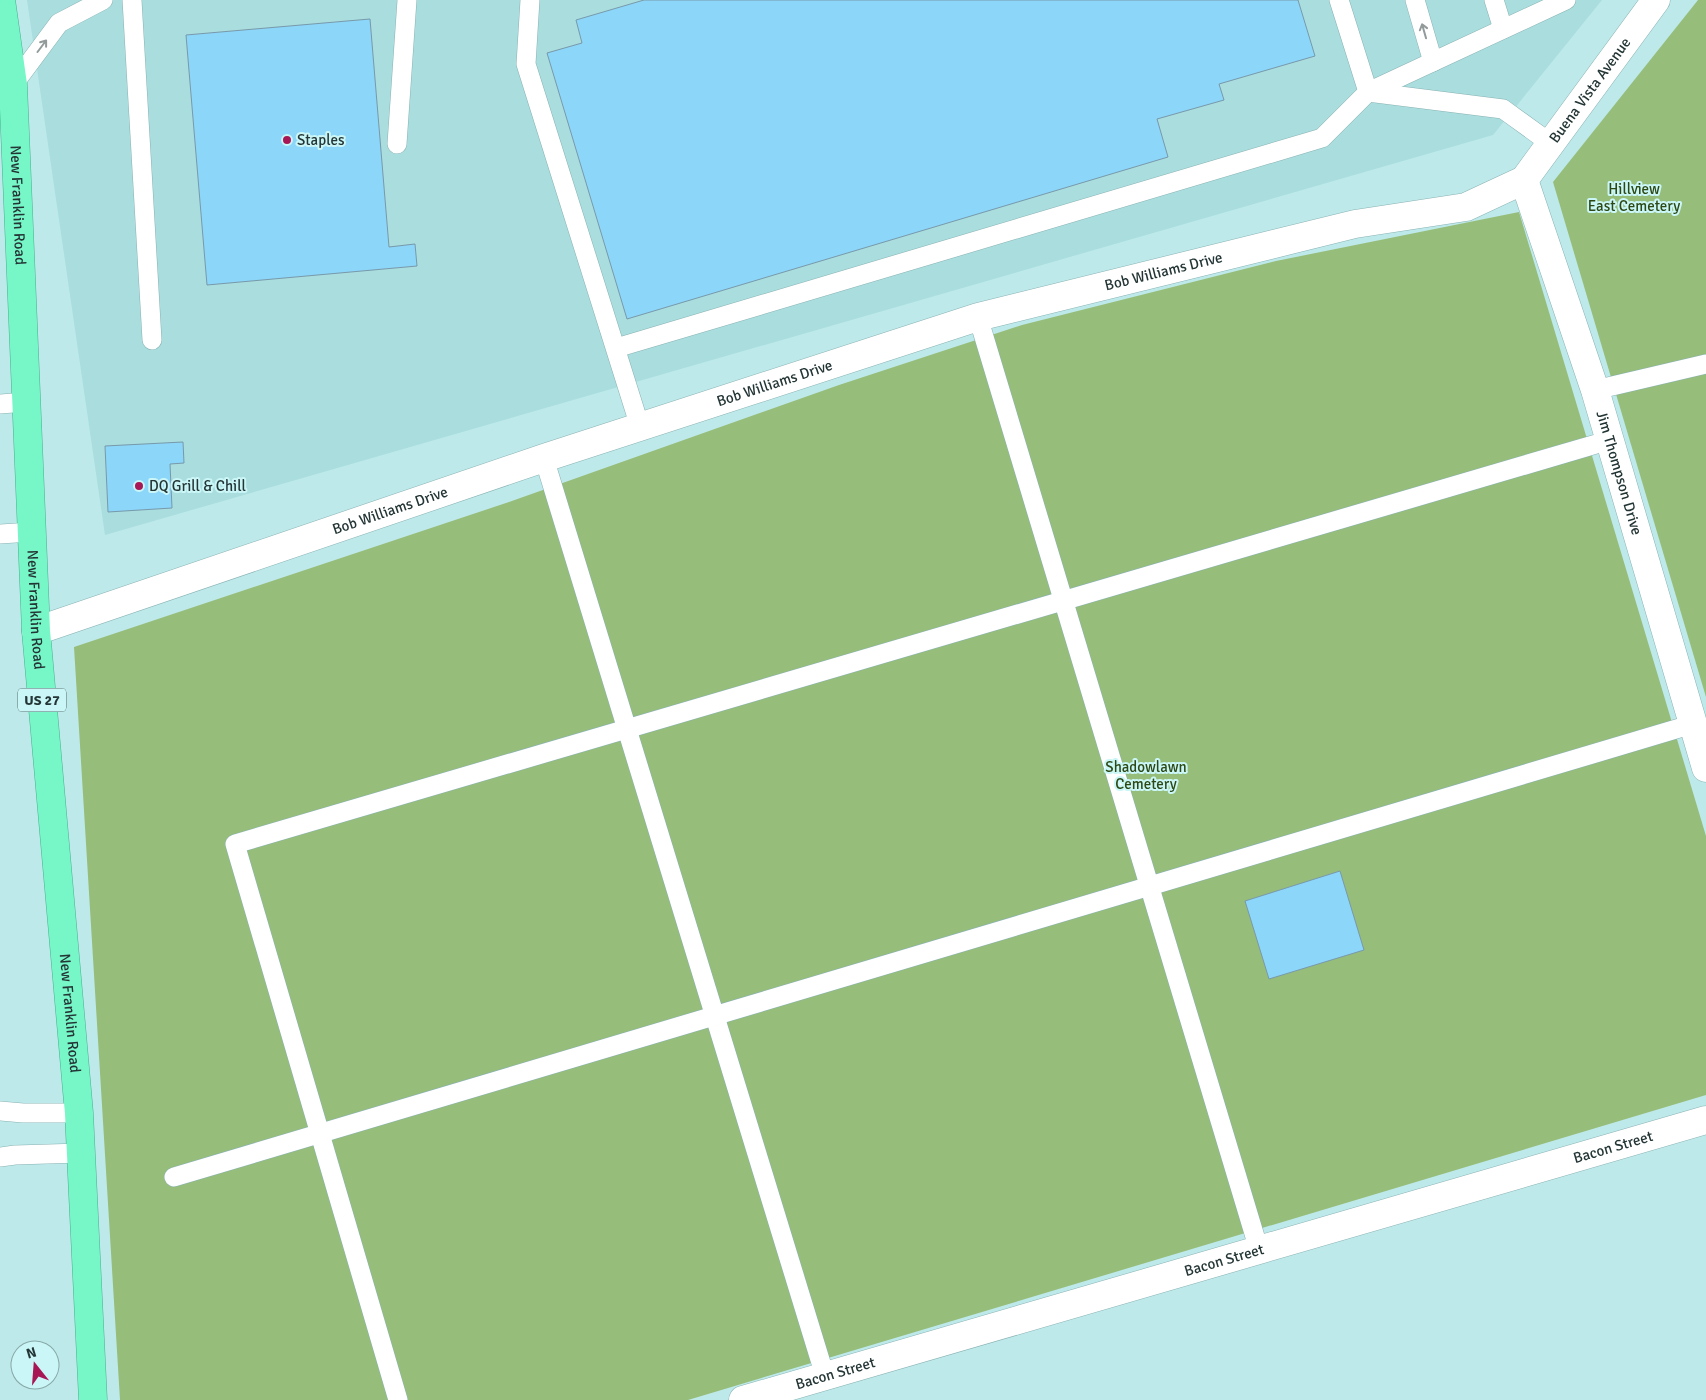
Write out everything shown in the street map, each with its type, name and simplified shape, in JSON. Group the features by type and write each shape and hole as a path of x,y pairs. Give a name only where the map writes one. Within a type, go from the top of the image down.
{"highway":[{"name":"New Franklin Road","path":"0,0 13,85 13,403 31,532 36,631 79,1113 93,1400"}],"street":[{"name":"Buena Vista Avenue","path":"1524,180 1656,0"},
{"name":"Bob Williams Drive","path":"36,631 544,458 978,317 1355,224 1466,207 1524,180"},
{"name":"Jim Thompson Drive","path":"1524,180 1595,390 1701,746"},
{"name":"Bacon Street","path":"742,1400 777,1395 825,1376 1706,1120"}],"lane":[{"path":"13,85 59,23 104,0"},
{"path":"132,0 152,340"},
{"path":"397,144 407,0"},
{"path":"530,0 526,64 640,427"},
{"path":"1340,0 1368,92"},
{"path":"1415,0 1433,62"},
{"path":"1494,0 1503,29"},
{"path":"616,348 1322,138 1368,92 1566,0"},
{"path":"1368,92 1503,109 1550,143"},
{"path":"978,317 1259,1250"},
{"path":"1595,390 1706,364"},
{"path":"398,1400 235,844 1610,440"},
{"path":"544,458 825,1376"},
{"path":"0,534 31,532"},
{"path":"174,1177 1150,888 1701,746"},
{"path":"0,1111 79,1113"},
{"path":"0,1158 15,1155 81,1153"}],"shaded area":[{"path":"27,0 1602,0 1493,135 105,535"}],"green space":[{"name":"Hillview East Cemetery","path":"1698,0 1706,0 1706,697 1553,182"},
{"name":"Shadowlawn Cemetery","path":"1519,212 1706,836 1706,1095 688,1400 120,1400 74,647 509,502 839,385 1022,325 1276,261"}],"building":[{"path":"644,0 1298,0 1315,56 1219,84 1224,100 1157,119 1168,157 627,319 547,53 582,43 576,20"},
{"name":"Staples","path":"370,19 389,247 415,244 417,266 207,285 186,35"},
{"name":"DQ Grill & Chill","path":"183,442 184,463 170,464 172,508 108,512 105,446"},
{"path":"1340,871 1364,950 1269,979 1245,901"}],"place":[{"name":"Staples","path":"287,140"},
{"name":"DQ Grill & Chill","path":"139,486"}]}
